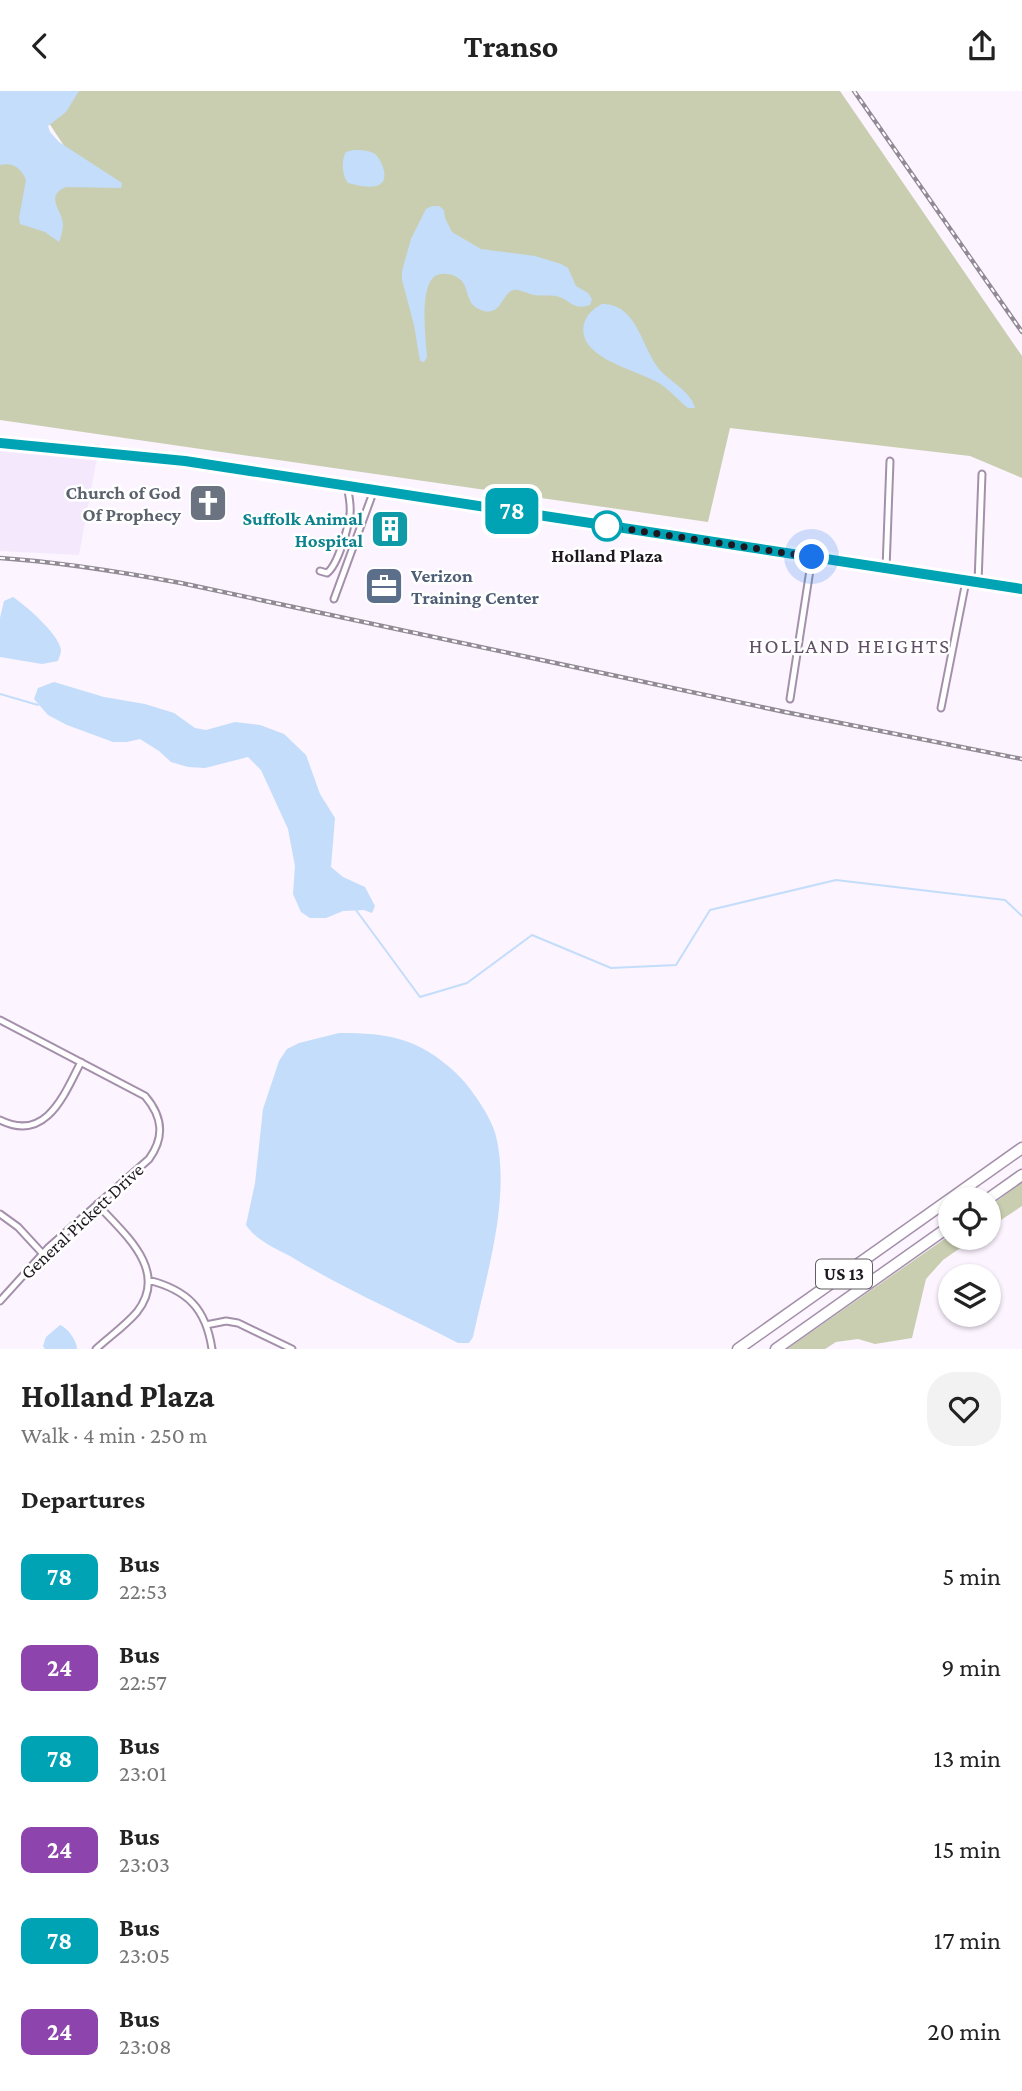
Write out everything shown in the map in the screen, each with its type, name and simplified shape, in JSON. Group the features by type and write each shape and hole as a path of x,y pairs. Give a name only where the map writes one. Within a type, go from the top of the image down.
{"highway":[{"name":"US 13","path":"967,1187 1022,1148"},
{"path":"1001,1190 1022,1175"},
{"name":"US 13","path":"738,1349 938,1207"},
{"name":"US 13","path":"776,1349 938,1234"}],"main road":[{"path":"0,443 163,458 1022,589"}],"street":[{"path":"886,569 890,461"},
{"path":"978,583 982,474"},
{"path":"320,571 327,573 332,569 343,540 350,516 347,486"},
{"path":"334,599 374,490"},
{"path":"790,699 812,557"},
{"path":"942,708 966,581"},
{"name":"General Pickett Drive","path":"0,1020 145,1095 159,1117 160,1133 157,1148 149,1159 42,1253 0,1301"},
{"path":"0,1120 20,1126 39,1122 55,1110 81,1062"},
{"path":"96,1349 140,1308 148,1280 140,1253 97,1204"},
{"path":"0,1214 18,1227 42,1253"},
{"path":"148,1280 169,1286 196,1306 206,1325 212,1349"},
{"path":"206,1325 226,1321 238,1323 292,1349"}],"shaded area":[{"path":"0,449 97,458 79,555 0,551"}],"green space":[{"path":"70,91 840,91 1022,356 1022,478 970,456 730,428 708,522 0,420 0,155 70,155 45,117"},
{"path":"1022,1182 1022,1206 1001,1220 1001,1198"},
{"path":"938,1243 938,1250 957,1250 938,1264 926,1279 912,1338 875,1344 858,1339 836,1342 825,1349 787,1349"}],"water":[{"path":"0,91 79,91 66,112 48,126 50,132 59,142 122,183 121,188 66,187 60,191 55,199 63,224 59,242 45,232 20,224 26,180 16,167 9,164 0,165"},
{"path":"346,152 370,152 378,157 384,171 381,184 369,187 348,183 343,172 343,159"},
{"path":"439,206 444,210 452,232 481,249 535,256 568,268 576,286 588,293 592,299 590,305 579,307 556,296 534,295 514,290 497,308 488,312 472,304 461,280 452,275 441,274 433,277 426,296 427,357 424,362 420,361 402,271 411,239 426,209"},
{"path":"602,304 624,311 638,330 654,362 685,392 695,408 688,408 659,383 611,361 589,346 584,336 584,324 591,312"},
{"path":"13,597 48,628 59,643 61,650 58,661 42,664 0,657 0,618 4,601"},
{"path":"54,682 174,713 195,728 206,730 235,722 260,725 284,734 306,755 320,794 335,818 331,867 343,877 365,887 375,906 372,913 364,910 343,911 326,918 310,918 301,912 293,894 295,866 288,829 261,770 248,757 205,768 188,767 171,762 140,739 113,742 67,725 48,715 34,699 38,688"},
{"path":"339,1033 388,1036 429,1052 468,1086 494,1129 500,1160 499,1211 490,1263 473,1337 469,1343 458,1343 331,1279 266,1243 246,1225 255,1183 263,1109 279,1061 287,1049 299,1043"},
{"path":"60,1325 72,1335 77,1349 45,1349 43,1346 46,1337"}],"waterway":[{"path":"0,694 38,705"},
{"path":"356,910 420,997 467,983 532,935 611,968 676,965 710,910 836,880 1005,900 1022,916"}],"railway":[{"path":"854,91 1022,332"},
{"path":"0,558 91,568 181,583 785,712 1022,759"}],"bus line":[{"name":"78","path":"0,443 185,461 1022,589"}],"place":[{"name":"Church of God Of Prophecy","path":"208,503"},
{"name":"Holland Plaza","path":"607,526"},
{"name":"Suffolk Animal Hospital","path":"390,529"},
{"name":"Verizon Training Center","path":"384,586"}],"district":[{"name":"HOLLAND HEIGHTS","path":"850,646"}],"route":[{"path":"607,526 812,557"}]}
